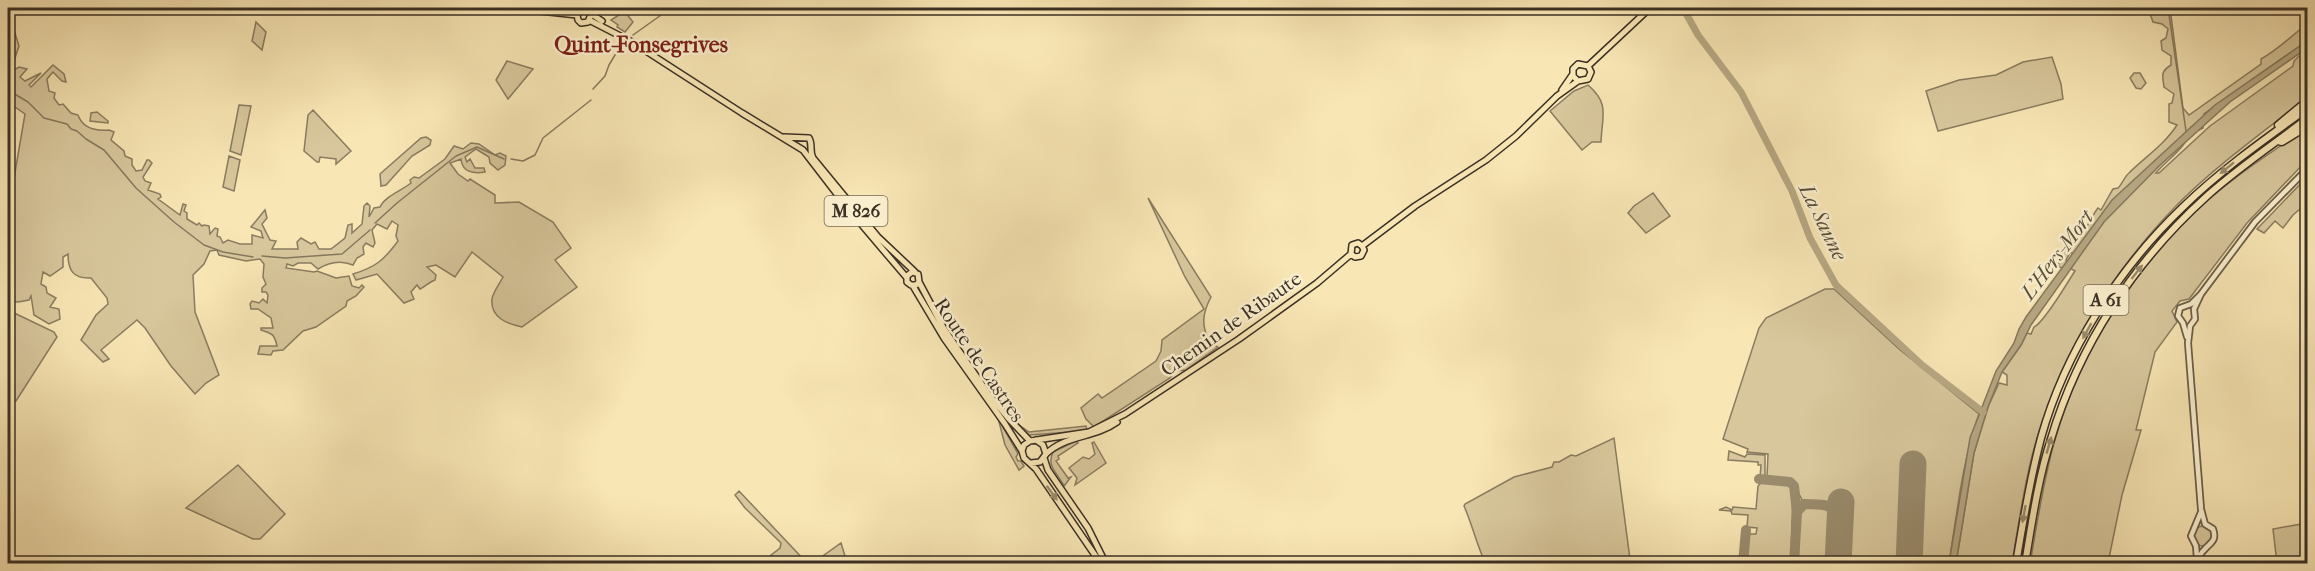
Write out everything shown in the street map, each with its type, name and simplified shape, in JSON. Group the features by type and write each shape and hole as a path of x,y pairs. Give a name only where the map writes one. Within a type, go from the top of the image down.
{"highway":[{"path":"2250,150 2307,100"},
{"name":"A 61","path":"2016,564 2042,436 2063,380 2092,323 2124,275 2165,225 2211,181 2307,108"},
{"name":"A 61","path":"2025,564 2039,483 2051,439 2075,375 2104,319 2129,281 2168,234 2208,195 2307,118"},
{"path":"2277,141 2282,142 2307,126"}],"main road":[{"path":"512,8 577,15"},
{"path":"1588,66 1650,8"},
{"path":"583,9 590,17 581,23 577,15 583,9"},
{"name":"M 826","path":"590,17 800,148 907,278"},
{"path":"1557,96 1578,64 1588,66"},
{"path":"1362,246 1407,212 1494,154 1557,96 1578,81 1588,79 1591,72 1588,66"},
{"path":"1573,74 1578,81"},
{"name":"M 826","path":"783,136 800,138"},
{"path":"804,136 809,138 810,146 800,148 800,138 804,136"},
{"name":"M 826","path":"810,146 813,158 851,205 890,250 915,272"},
{"path":"1358,243 1362,246 1364,250 1361,256 1355,257 1351,254 1352,245 1358,243"},
{"name":"Chemin de Ribaute","path":"1045,456 1053,448 1072,439 1103,430 1239,339 1317,283 1351,254"},
{"path":"915,272 920,277 919,282 912,286 907,282 907,278 909,274 915,272"},
{"name":"Route de Castres","path":"919,282 944,329 987,392 1008,418 1033,440"},
{"name":"Route de Castres","path":"912,286 1022,451"},
{"name":"Chemin de Ribaute","path":"1033,440 1094,430 1125,414"},
{"path":"1101,564 1031,463 1024,458 1022,451 1024,445 1033,440 1043,445 1048,470 1088,528 1106,564"},
{"path":"1031,463 1037,463 1045,456"}],"street":[{"path":"2194,309 2201,294 2255,222 2307,168"},
{"path":"2201,294 2188,305 2182,306 2178,310 2178,316 2183,323 2188,343 2201,509 2205,524"},
{"path":"2188,305 2194,309 2196,315 2191,322 2188,343"},
{"path":"2183,323 2191,322"},
{"path":"2197,564 2196,546 2191,536 2197,525 2201,509"},
{"path":"2197,525 2205,524 2213,529 2215,537 2206,547 2197,564"},
{"path":"2196,546 2206,547"}],"shaded area":[{"path":"622,8 633,22 625,32 611,20 619,15 616,10"},
{"path":"2148,8 2170,8 2183,108 2189,115 2261,64 2261,59 2307,24 2307,41 2204,114 2203,128 2199,130 2191,127 2182,147 2156,173 2159,173 2210,126 2293,66 2294,61 2307,48 2307,97 2190,192 2127,262 2087,322 2055,387 2032,456 2012,563 1956,564 1974,453 1988,407 1999,383 2007,385 2007,375 2002,372 2027,333 2031,334 2034,327 2044,318 2075,271 2068,267 2073,253 2070,253 2063,268 2059,267 2058,260 2082,228 2086,227 2098,208 2101,210 2113,189 2118,188 2128,174 2160,145 2177,125 2169,122 2169,104 2172,103 2174,94 2164,87 2163,79 2165,69 2171,65 2171,56 2162,50 2161,41 2166,38 2168,29 2162,24 2153,22"},
{"path":"256,22 266,32 262,50 252,41"},
{"path":"8,24 14,30 19,46 12,67 14,70 19,67 27,69 20,77 25,81 41,73 29,85 31,87 53,65 64,74 66,82 53,72 47,79 49,91 55,93 54,98 59,105 63,104 71,113 78,115 87,126 114,132 111,140 124,151 125,156 132,159 132,165 136,171 142,170 149,160 152,163 143,177 145,181 151,183 148,190 160,194 161,197 158,199 180,215 183,204 186,205 184,211 187,213 187,219 197,225 199,223 202,226 209,226 210,234 215,228 218,229 217,236 223,243 228,240 240,244 252,244 252,235 263,238 261,231 251,227 265,210 267,218 262,224 270,240 276,241 272,249 298,249 297,242 301,238 311,244 315,242 319,249 331,249 345,238 348,225 352,224 352,233 362,224 364,206 367,203 370,206 369,217 374,208 380,207 389,197 411,183 410,180 414,177 419,178 445,159 454,146 463,149 471,143 479,144 495,155 500,153 506,156 505,165 498,170 490,163 489,157 476,149 465,157 467,162 470,159 475,168 484,168 485,172 469,171 463,167 461,159 450,163 458,174 495,195 495,203 519,202 553,222 571,248 555,260 577,287 522,327 511,324 501,319 492,306 493,296 503,277 472,252 455,277 436,265 427,267 436,275 435,280 420,289 417,285 411,292 414,299 404,303 377,274 356,280 353,274 379,262 398,241 396,236 398,225 392,221 387,229 377,224 372,230 375,243 373,247 366,243 363,247 364,254 357,258 353,265 335,262 318,269 311,263 298,263 293,266 287,264 286,268 317,271 336,278 349,276 352,286 359,288 362,285 364,287 356,296 347,301 346,306 316,327 303,331 283,350 273,351 271,355 258,354 260,346 277,346 272,335 261,330 261,328 273,328 271,318 258,309 251,309 250,304 252,301 259,303 263,299 267,303 268,295 262,292 266,284 263,277 264,264 260,259 246,261 219,255 217,250 210,251 204,264 193,275 195,312 219,375 195,394 137,320 101,350 109,359 103,362 81,340 96,315 108,304 107,298 91,278 80,277 73,272 69,265 68,254 63,257 63,267 50,276 43,272 41,284 46,287 47,293 56,298 50,307 59,309 60,319 49,324 34,315 31,296 29,300 8,301 8,187 13,184 25,114 8,102"},
{"path":"2307,41 2307,48 2230,102 2159,166 2104,222 2031,325 2021,345 2002,372 1988,407 1974,453 1956,563 1949,563 1970,438 1996,371 2014,343 2026,317 2112,200 2215,105"},
{"path":"2052,57 2061,84 2063,99 1938,131 1926,91 1959,80 1996,75 2023,62"},
{"path":"507,61 533,69 508,99 496,80"},
{"path":"2134,73 2140,73 2146,83 2141,89 2136,88 2130,78"},
{"path":"1588,85 1602,104 1601,142 1592,142 1582,150 1550,111 1574,91"},
{"path":"239,105 251,106 241,155 230,151"},
{"path":"313,110 351,151 336,164 336,159 320,157 317,162 304,151 308,115"},
{"path":"97,112 108,123 90,121 91,113"},
{"path":"2307,128 2307,160 2247,223 2189,299 2180,301 2172,311 2177,322 2155,352 2136,430 2141,430 2122,495 2108,563 2030,564 2040,503 2065,408 2095,342 2114,311 2158,252 2208,200 2244,171"},
{"path":"426,137 431,140 430,145 412,156 386,185 381,186 380,174 421,138"},
{"path":"229,156 240,160 234,191 223,187"},
{"path":"2306,178 2307,203 2283,228 2275,221 2264,233 2257,229"},
{"path":"1653,193 1670,216 1646,233 1628,213"},
{"path":"1148,198 1211,297 1204,315 1204,325 1210,343 1218,347 1186,370 1176,371 1170,378 1094,427 1086,419 1081,408 1098,394 1102,398 1156,361 1161,351 1162,340 1204,309 1185,277"},
{"path":"1825,289 1834,289 1899,349 1979,414 1964,469 1949,563 1847,563 1849,503 1802,500 1793,481 1767,477 1768,454 1747,452 1748,449 1723,439 1759,328 1766,318"},
{"path":"8,310 54,332 57,337 16,401 12,401 8,413"},
{"path":"998,418 1018,454 1016,457 1018,461 1021,461 1024,466 1019,470 1005,445"},
{"path":"1015,422 1029,432 1086,426 1087,429 1029,435"},
{"path":"1614,438 1630,559 1633,563 1583,563 1579,561 1579,564 1480,563 1484,560 1465,504 1514,477 1552,467 1554,462 1559,462 1571,455 1576,456"},
{"path":"1076,441 1078,443 1058,456 1059,459 1056,461 1068,478 1071,477 1064,486 1052,466 1051,457 1053,452"},
{"path":"1094,442 1106,463 1075,485 1077,478 1069,468 1083,457 1089,459 1095,454 1092,443"},
{"path":"1729,451 1745,457 1747,454 1765,455 1765,477 1760,477 1761,465 1758,465 1758,462 1728,460"},
{"path":"238,465 285,514 260,539 253,539 186,508"},
{"path":"1762,482 1787,484 1793,488 1791,563 1745,563 1747,539 1750,534 1756,534 1757,528 1747,527 1748,515 1719,510 1726,507 1732,510 1733,507 1756,509 1758,486"},
{"path":"739,491 807,563 778,563 771,555 780,548 781,543 745,508 735,495"},
{"path":"1807,507 1824,508 1831,514 1830,563 1797,563 1799,515 1801,510"},
{"path":"2307,523 2307,563 2277,563 2273,529"},
{"path":"2203,526 2210,529 2213,536 2210,543 2203,546 2196,543 2193,536 2196,529"},
{"path":"841,543 845,556 837,563 813,563"}],"waterway":[{"path":"633,35 671,8"},
{"name":"La Saune","path":"1683,8 1698,35 1741,92 1792,191 1810,238 1836,285 1922,365 1983,412"},
{"path":"2168,8 2186,131"},
{"path":"593,89 605,76 618,50 627,43"},
{"path":"8,90 28,102 44,118 67,124 104,150 136,188 204,245 223,252 253,257"},
{"path":"511,159 523,161 535,155 543,138 591,100"},
{"path":"375,223 456,156 477,147 504,159"},
{"path":"262,256 285,258 342,254 370,230"}],"taxiway":[{"path":"1759,479 1790,482 1794,486 1797,512 1794,564"},
{"path":"1797,512 1804,504 1819,505 1833,508 1840,516"},
{"path":"1743,564 1746,530"}],"runway":[{"path":"1909,564 1913,464"},
{"path":"1838,564 1841,502"}],"district":[{"name":"Quint-Fonsegrives","path":"641,45"}],"water label":[{"name":"L'Hers-Mort","path":"2057,255"}]}
